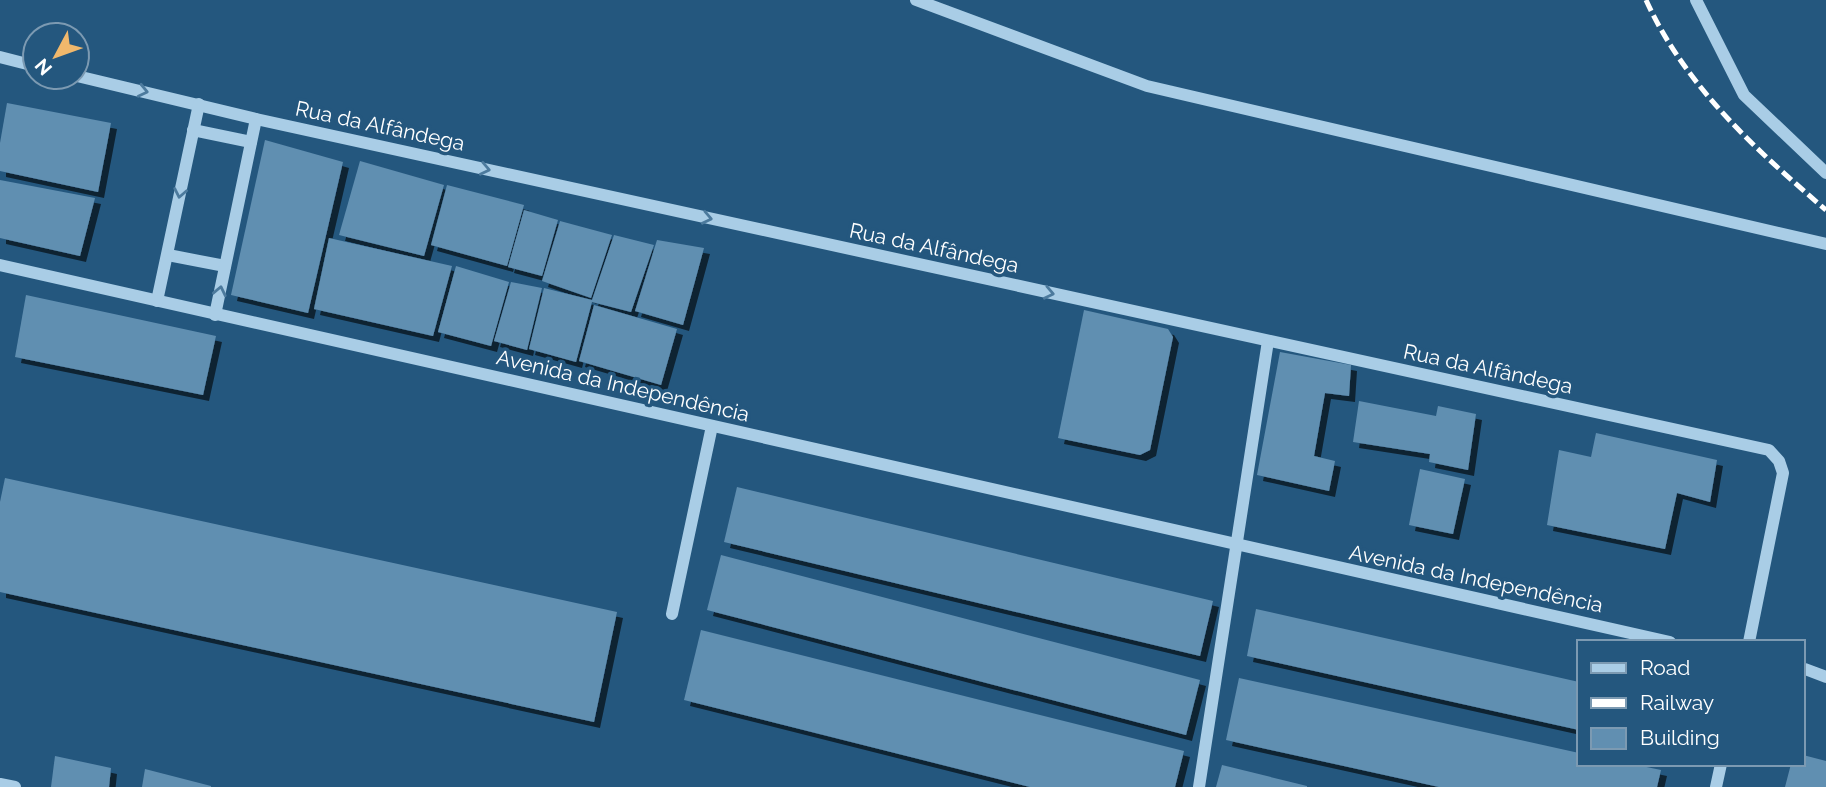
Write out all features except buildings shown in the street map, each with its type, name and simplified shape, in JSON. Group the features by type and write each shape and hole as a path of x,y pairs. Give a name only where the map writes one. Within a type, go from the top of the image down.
{"street":[{"path":"916,0 1147,86 1826,244"},
{"path":"1696,0 1744,95 1826,173"},
{"path":"0,57 21,62"},
{"name":"Rua da Alfândega","path":"91,79 256,119 1769,450 1779,461 1783,473 1749,640"},
{"path":"157,301 199,104"},
{"path":"215,315 256,119"},
{"path":"193,130 251,142"},
{"path":"167,255 225,266"},
{"name":"Avenida da Independência","path":"0,265 1661,640"},
{"path":"1199,787 1268,341"},
{"path":"671,614 712,426"},
{"path":"1805,668 1826,668"},
{"path":"1805,668 1826,677"},
{"path":"1716,787 1721,766"},
{"path":"0,784 15,787"}],"railway":[{"path":"1646,0 1681,61 1724,115 1826,210"}]}
